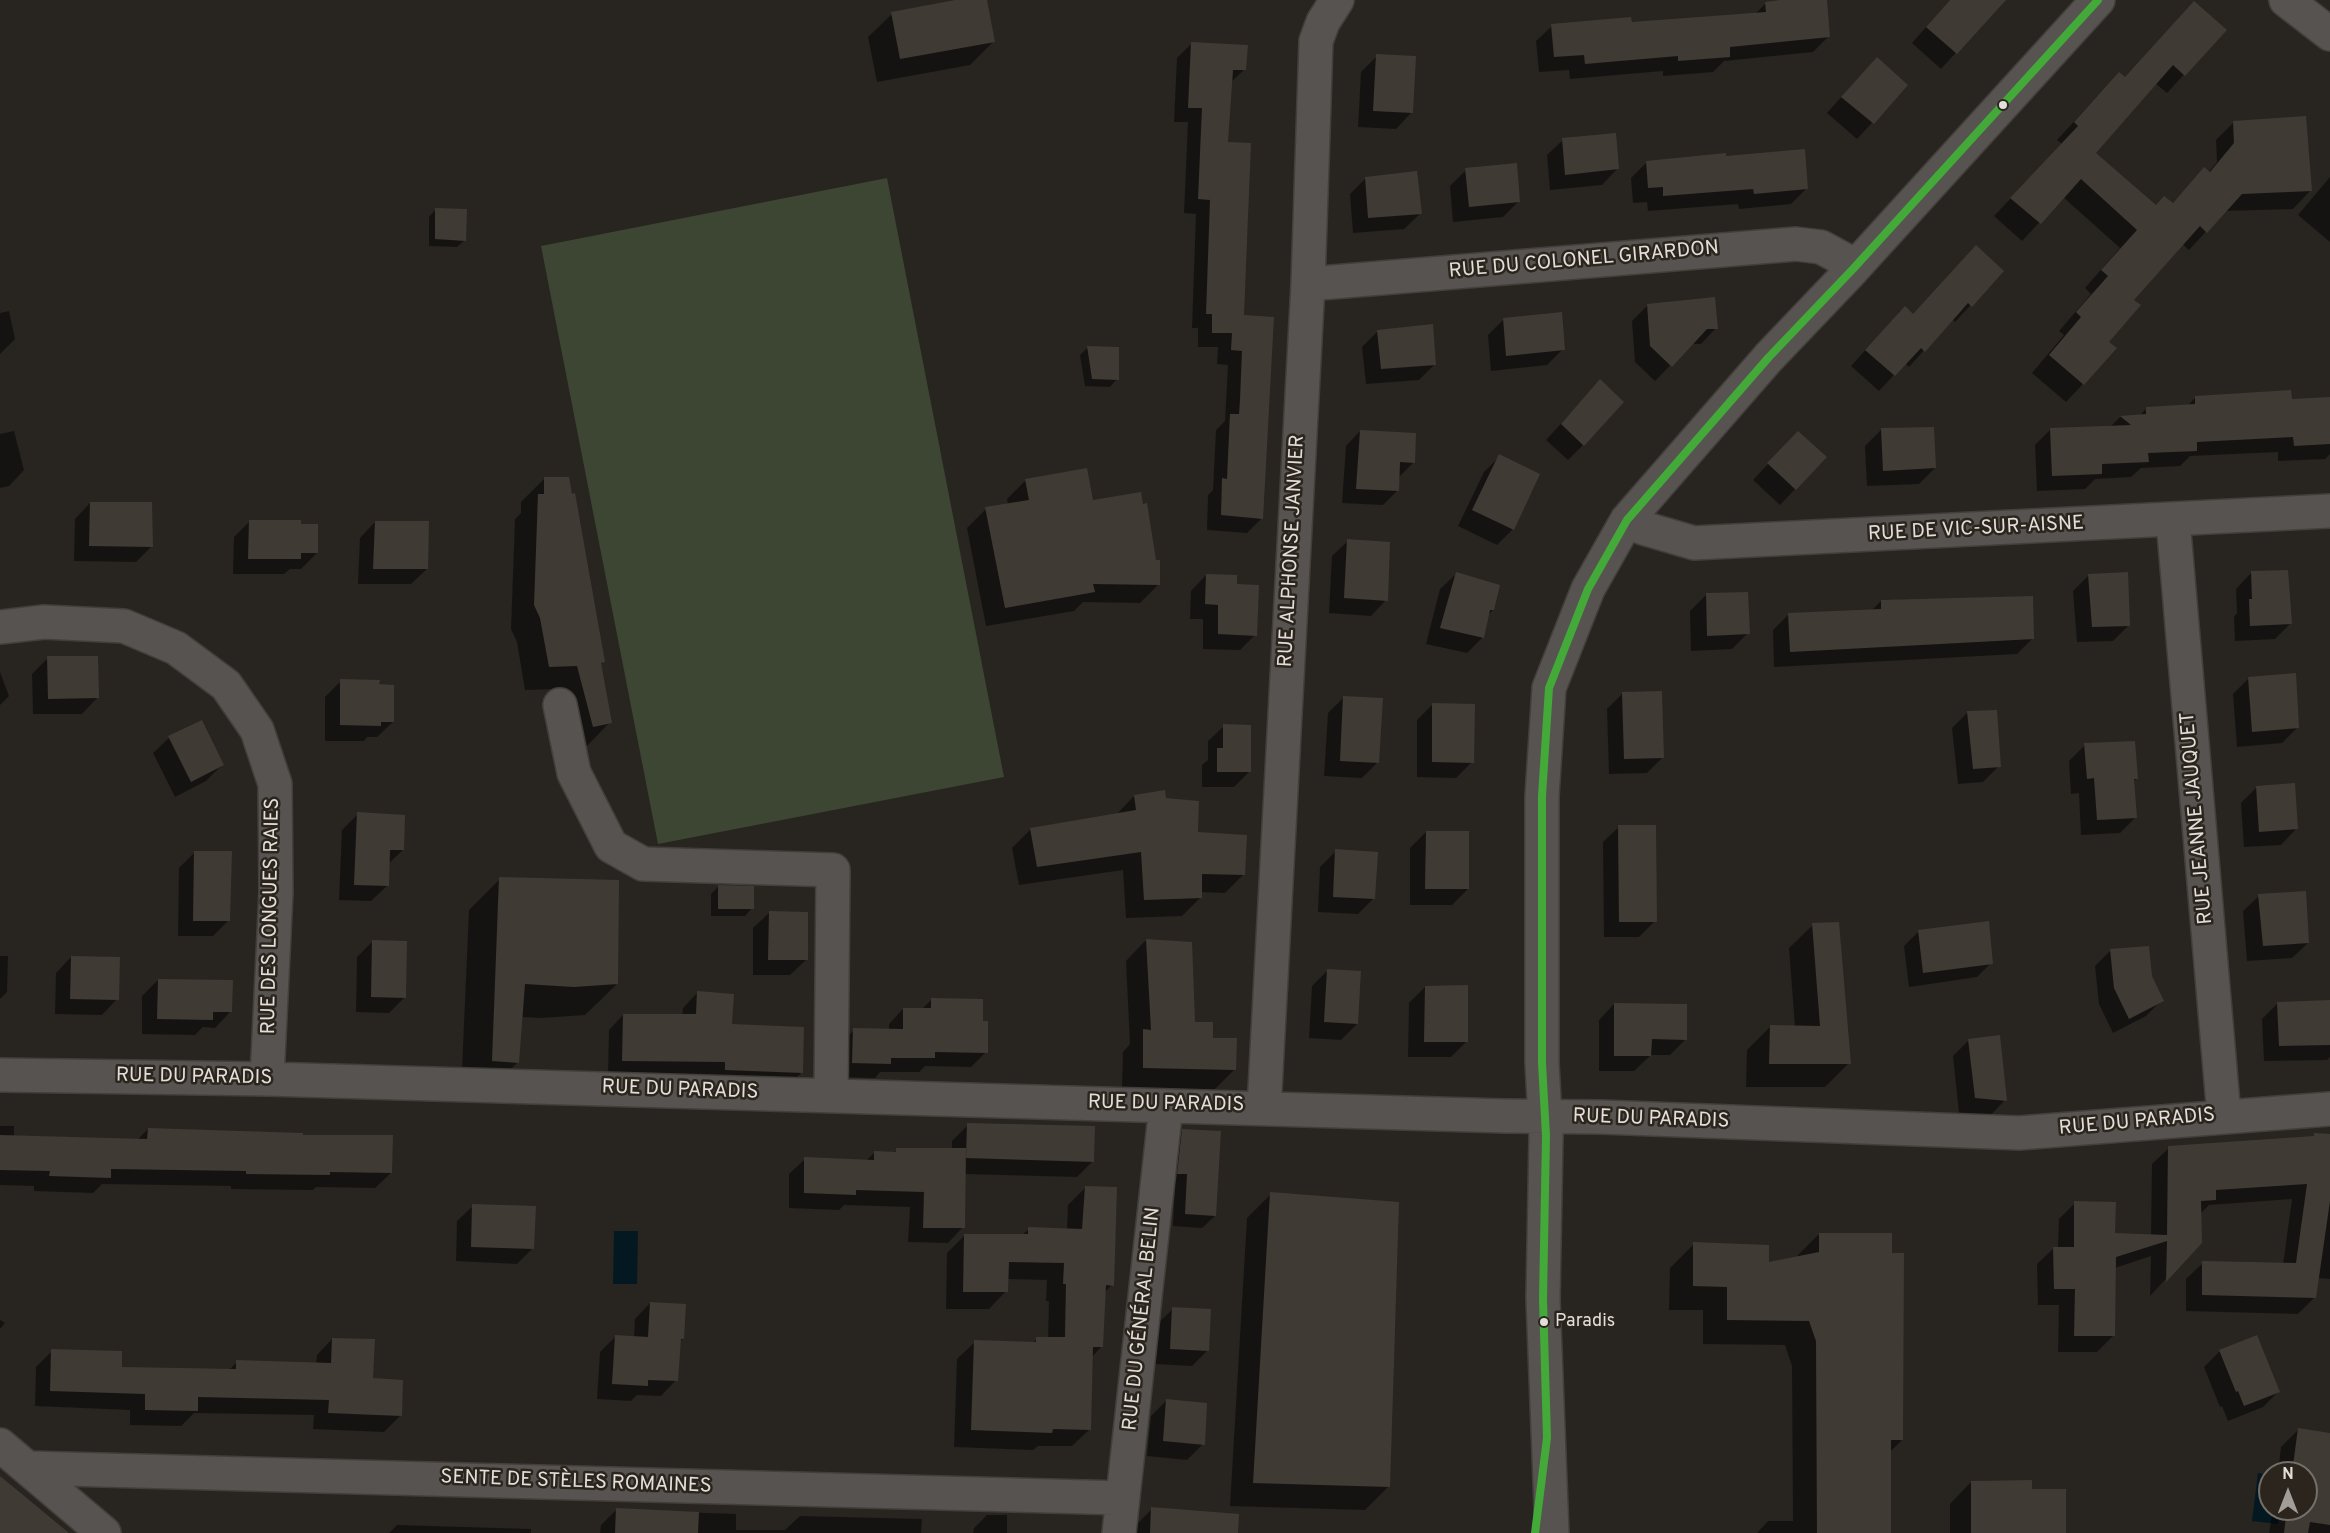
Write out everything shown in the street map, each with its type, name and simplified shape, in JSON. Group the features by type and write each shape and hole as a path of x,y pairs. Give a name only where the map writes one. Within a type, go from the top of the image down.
{"street":[{"name":"RUE ALPHONSE JANVIER","path":"1264,1108 1308,284 1316,41 1323,22 1338,0"},
{"path":"1552,1533 1543,1299 1545,1117 1542,1063 1542,796 1549,688 1588,589 1627,520 1769,357 1853,269 2098,0"},
{"path":"2286,0 2330,34"},
{"name":"RUE DU COLONEL GIRARDON","path":"1308,284 1796,244 1821,247 1845,260 1853,269"},
{"name":"RUE DE VIC-SUR-AISNE","path":"1627,520 1643,528 1694,543 2330,512"},
{"name":"RUE JEANNE JAUQUET","path":"2173,520 2224,1116"},
{"name":"RUE DES LONGUES RAIES","path":"0,627 44,622 124,626 176,648 226,685 257,730 275,784 276,892 267,1079"},
{"path":"561,705 574,773 611,846 643,864 832,870 831,1096"},
{"name":"RUE DU PARADIS","path":"0,1075 267,1079 1601,1117 2019,1133 2330,1109"},
{"name":"RUE DU GÉNÉRAL BELIN","path":"1119,1533 1166,1106"},
{"path":"1535,1533 1547,1438"},
{"path":"0,1445 104,1533"},
{"name":"SENTE DE STÈLES ROMAINES","path":"29,1468 1123,1498"}],"green space":[{"path":"887,178 1004,777 658,844 541,246"}],"water":[{"path":"614,1231 638,1231 637,1284 613,1284"},
{"path":"2258,1473 2258,1521 2278,1521 2278,1524 2252,1521"}],"building":[{"path":"955,0 987,0 995,42 900,59 891,12"},
{"path":"1827,0 1830,37 1730,47 1730,57 1678,61 1678,56 1585,64 1584,55 1554,57 1551,24 1631,17 1632,22 1766,12 1765,2"},
{"path":"1950,0 2006,0 1957,54 1926,27"},
{"path":"2194,1 2227,30 2185,76 2173,65 2096,153 2156,205 2164,196 2173,203 2204,167 2210,172 2234,143 2233,121 2306,116 2312,191 2242,194 2207,233 2200,226 2134,300 2141,305 2109,342 2117,348 2084,385 2049,355 2081,317 2076,312 2108,276 2101,270 2137,230 2081,179 2041,224 2010,198 2078,126 2074,122 2119,72 2125,77"},
{"path":"1191,42 1248,45 1246,70 1233,70 1228,142 1251,143 1244,315 1274,317 1263,519 1221,515 1222,478 1227,479 1230,414 1239,414 1242,351 1231,350 1232,333 1212,333 1212,314 1206,314 1210,200 1198,199 1202,108 1188,108"},
{"path":"1376,54 1416,56 1413,113 1373,111"},
{"path":"1877,57 1908,85 1874,124 1841,97"},
{"path":"1616,133 1619,169 1565,175 1562,138"},
{"path":"1805,149 1808,189 1754,194 1753,189 1663,196 1663,187 1648,188 1646,161 1726,153 1726,156"},
{"path":"1517,163 1520,202 1469,207 1465,168"},
{"path":"1417,171 1422,214 1368,218 1365,177"},
{"path":"435,208 467,209 466,241 435,239"},
{"path":"1976,245 2004,271 1972,307 1968,303 1925,352 1921,348 1895,376 1865,350 1905,306 1913,314"},
{"path":"1715,297 1718,329 1707,329 1672,367 1650,346 1647,304"},
{"path":"1562,312 1565,350 1506,356 1503,318"},
{"path":"1433,324 1436,365 1381,369 1377,330"},
{"path":"1087,346 1119,347 1119,380 1092,379"},
{"path":"1600,379 1624,402 1584,446 1561,424"},
{"path":"2291,390 2292,399 2330,397 2330,444 2294,446 2293,437 2197,442 2197,451 2148,453 2149,462 2102,464 2102,474 2052,476 2050,428 2131,425 2120,416 2146,414 2146,407 2195,404 2195,396"},
{"path":"1934,427 1936,468 1883,471 1881,428"},
{"path":"1360,430 1416,433 1415,463 1400,462 1399,491 1356,489"},
{"path":"1798,431 1827,457 1796,490 1767,463"},
{"path":"1499,454 1540,474 1514,530 1472,510"},
{"path":"1087,468 1093,500 1141,492 1143,504 1147,503 1156,560 1160,560 1160,585 1093,584 1095,592 1005,608 985,507 1029,500 1025,479"},
{"path":"544,477 569,477 572,494 575,493 605,662 601,663 612,723 593,727 577,666 549,667 540,618 534,605 538,494 544,494"},
{"path":"90,502 152,502 153,547 89,546"},
{"path":"249,520 301,520 301,524 318,524 318,553 301,553 301,559 248,559"},
{"path":"375,521 429,521 428,569 373,569"},
{"path":"1347,539 1390,542 1388,601 1344,598"},
{"path":"2288,570 2292,624 2250,626 2251,571"},
{"path":"1456,572 1500,585 1494,610 1490,610 1484,638 1440,628"},
{"path":"2128,572 2130,626 2092,627 2088,574"},
{"path":"1206,574 1237,575 1237,584 1259,585 1257,636 1218,634 1218,605 1205,604"},
{"path":"1748,592 1750,634 1707,636 1706,593"},
{"path":"2033,596 2034,639 1790,652 1788,613 1881,609 1881,600"},
{"path":"47,656 98,656 99,698 48,699"},
{"path":"2296,673 2299,728 2252,732 2248,677"},
{"path":"340,679 380,680 379,684 394,685 394,722 381,722 381,726 340,725"},
{"path":"1662,691 1664,758 1624,759 1622,692"},
{"path":"1343,696 1383,698 1379,763 1340,761"},
{"path":"1432,703 1475,704 1474,763 1432,762"},
{"path":"1997,710 2001,767 1973,769 1967,711"},
{"path":"202,720 224,765 191,782 168,736"},
{"path":"1223,724 1251,725 1251,772 1217,772 1217,748 1223,748"},
{"path":"2135,741 2138,779 2134,779 2137,818 2097,820 2094,778 2087,779 2084,743"},
{"path":"2295,783 2298,829 2259,832 2256,786"},
{"path":"1165,790 1166,798 1199,801 1198,832 1247,835 1245,875 1202,874 1202,898 1144,900 1141,852 1037,867 1030,828 1136,810 1134,795"},
{"path":"357,812 405,815 404,850 390,850 389,886 354,885"},
{"path":"1618,825 1656,825 1657,922 1619,922"},
{"path":"1426,831 1469,831 1469,889 1425,889"},
{"path":"1335,849 1378,852 1375,899 1333,897"},
{"path":"194,851 232,851 230,921 193,921"},
{"path":"499,877 619,880 618,984 574,987 525,984 519,1063 492,1061"},
{"path":"718,885 754,886 754,909 718,909"},
{"path":"2306,891 2309,943 2263,946 2258,894"},
{"path":"769,911 808,912 808,960 768,960"},
{"path":"1989,921 1993,964 1923,973 1918,930"},
{"path":"1839,922 1851,1064 1769,1064 1770,1025 1820,1026 1812,923"},
{"path":"1146,939 1192,942 1195,1022 1213,1022 1213,1038 1237,1038 1236,1070 1143,1068 1143,1029 1151,1030"},
{"path":"372,940 407,941 406,998 371,997"},
{"path":"2149,946 2152,976 2164,1001 2129,1019 2114,988 2110,949"},
{"path":"71,956 120,957 119,1000 70,999"},
{"path":"1327,969 1361,971 1358,1024 1324,1022"},
{"path":"158,979 233,980 232,1012 213,1012 213,1020 157,1019"},
{"path":"1468,985 1468,1042 1424,1042 1425,986"},
{"path":"697,991 734,994 732,1024 804,1027 803,1073 725,1070 725,1062 622,1061 623,1014 696,1014"},
{"path":"931,998 983,999 983,1021 988,1021 988,1053 935,1052 935,1058 891,1058 891,1064 852,1063 853,1028 903,1029 903,1008 931,1008"},
{"path":"2330,1000 2330,1045 2279,1046 2277,1002"},
{"path":"1614,1003 1687,1004 1687,1040 1652,1039 1651,1056 1614,1056"},
{"path":"2000,1035 2007,1101 1975,1098 1968,1039"},
{"path":"967,1123 1095,1126 1094,1162 966,1158"},
{"path":"148,1128 303,1133 303,1135 393,1135 392,1173 246,1174 246,1171 111,1169 111,1178 49,1176 50,1171 0,1170 0,1135 147,1139"},
{"path":"1182,1129 1221,1131 1216,1216 1185,1214 1187,1174 1177,1174"},
{"path":"2314,1133 2330,1134 2330,1201 2316,1298 2202,1295 2202,1261 2296,1263 2307,1184 2216,1190 2216,1200 2201,1201 2202,1243 2166,1282 2167,1241 2116,1257 2115,1336 2074,1336 2075,1289 2054,1289 2053,1247 2074,1247 2074,1201 2116,1202 2115,1233 2167,1235 2168,1146 2314,1136"},
{"path":"896,1148 966,1148 965,1228 923,1228 924,1192 856,1190 856,1195 804,1193 804,1157 874,1160 874,1151 896,1152"},
{"path":"1085,1186 1117,1187 1114,1286 1106,1285 1103,1347 1093,1347 1091,1430 1053,1429 1052,1433 971,1430 974,1340 1036,1342 1036,1337 1065,1337 1066,1284 1063,1284 1064,1263 1009,1262 1008,1292 963,1292 964,1234 1028,1234 1028,1227 1082,1229"},
{"path":"1270,1192 1399,1202 1390,1487 1253,1483"},
{"path":"472,1204 536,1206 534,1249 471,1247"},
{"path":"1819,1233 1892,1233 1892,1253 1904,1253 1903,1440 1891,1440 1891,1533 1817,1533 1816,1341 1809,1321 1727,1320 1727,1287 1693,1286 1693,1242 1769,1245 1769,1262 1819,1252"},
{"path":"650,1302 686,1304 678,1381 648,1380 648,1386 612,1384 615,1335 648,1337"},
{"path":"1172,1307 1211,1309 1209,1351 1170,1349"},
{"path":"2257,1335 2280,1392 2244,1406 2219,1350"},
{"path":"332,1338 375,1339 373,1378 403,1380 402,1416 328,1413 329,1400 198,1397 198,1411 145,1410 145,1394 50,1391 51,1349 122,1351 122,1367 236,1369 236,1360 331,1363"},
{"path":"1166,1399 1207,1403 1205,1445 1163,1441"},
{"path":"2298,1428 2330,1433 2330,1525 2310,1522 2308,1533 2284,1533 2286,1521 2318,1521 2318,1461 2294,1461"},
{"path":"0,1476 69,1533 0,1533"},
{"path":"2032,1480 2032,1489 2066,1489 2066,1533 1971,1533 1971,1481"},
{"path":"1151,1507 1239,1514 1238,1533 1150,1533"},
{"path":"616,1508 699,1512 698,1533 615,1533"}],"transit line":[{"path":"1535,1533 1547,1438 1543,1299 1546,1136 1542,1063 1542,796 1549,688 1588,589 1627,520 1769,357 1853,269 2098,0"}],"place":[{"name":"Paradis","path":"1544,1322"}]}
